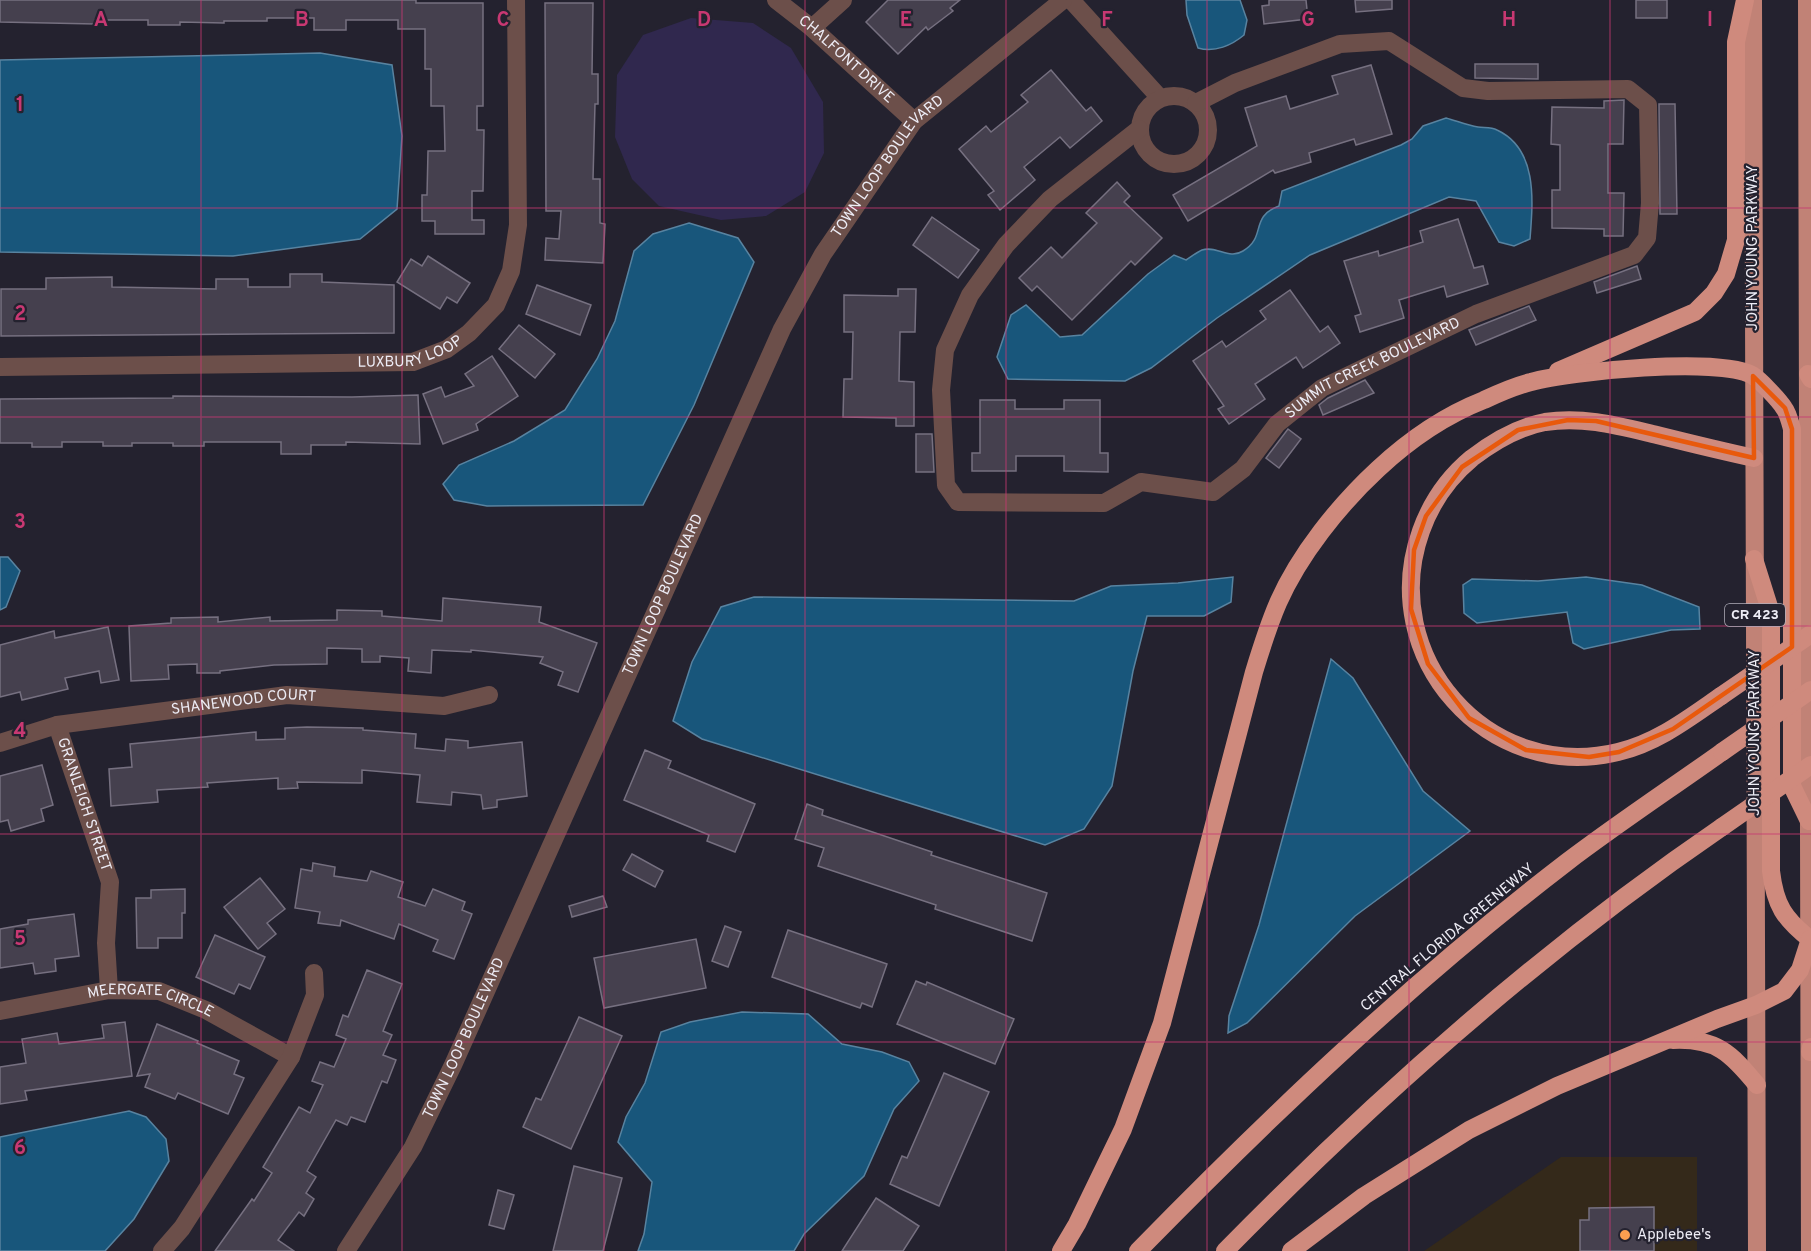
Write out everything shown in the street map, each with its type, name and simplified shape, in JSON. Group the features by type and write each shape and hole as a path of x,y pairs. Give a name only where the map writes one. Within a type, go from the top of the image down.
{"highway":[{"path":"1061,1251 1082,1214 1123,1129 1162,1023 1254,672 1278,601 1296,569 1333,517 1354,492 1413,440 1483,400 1532,382 1695,312 1714,293 1726,274 1736,240 1736,42 1745,0"},
{"name":"JOHN YOUNG PARKWAY","path":"1753,0 1757,1251"},
{"path":"1807,0 1810,376 1810,1251"},
{"path":"1532,382 1619,369 1708,367 1733,369 1753,376 1785,408 1792,429 1792,786 1809,822"},
{"path":"1754,459 1596,421 1552,422 1518,430 1485,448 1469,460 1441,491 1426,516 1414,550 1410,578 1411,609 1417,637 1428,664 1444,690 1469,718 1496,736 1526,750 1556,756 1589,757 1619,752 1646,743 1673,729 1811,634"},
{"path":"1754,559 1771,613 1774,892 1779,907 1810,940"},
{"name":"CENTRAL FLORIDA GREENEWAY","path":"1138,1251 1248,1139 1309,1081 1435,970 1568,862 1811,690"},
{"path":"1225,1251 1351,1127 1476,1017 1660,869 1811,765"},
{"path":"1292,1251 1364,1196 1469,1130 1557,1086 1784,992 1800,970 1810,940"},
{"path":"1665,1041 1692,1039 1709,1043 1726,1051 1757,1085"}],"street":[{"name":"LUXBURY LOOP","path":"0,367 413,362 447,349 469,333 495,305 511,271 518,225 516,0"},
{"name":"CHALFONT DRIVE","path":"776,0 812,28 914,121"},
{"path":"812,28 843,0"},
{"name":"TOWN LOOP BOULEVARD","path":"346,1251 413,1147 453,1065 782,329 823,254 914,121 1063,0"},
{"path":"1071,0 1160,98 1179,96 1196,103 1204,112 1208,123 1205,145 1198,155 1177,164 1155,159 1146,151 1139,129"},
{"name":"SUMMIT CREEK BOULEVARD","path":"1160,98 1145,110 1139,129 1050,200 1006,245 970,295 945,350 941,390 946,485 958,502 1104,503 1141,482 1213,492 1243,469 1277,424 1322,388 1476,314 1634,255 1647,238 1650,203 1648,105 1628,88 1488,91 1463,88 1389,41 1340,44 1235,83 1196,103"},
{"name":"SHANEWOOD COURT","path":"0,743 57,725 287,695 444,706 489,695"},
{"name":"GRANLEIGH STREET","path":"57,725 110,882 106,943 109,990"},
{"path":"162,1251 182,1228 291,1057 315,995 314,973"},
{"name":"MEERGATE CIRCLE","path":"0,1011 109,990 159,991 206,1010 291,1057"}],"highlighted area":[{"path":"1753,376 1785,408 1792,429 1792,647 1673,729 1619,752 1589,757 1526,750 1469,718 1428,664 1411,609 1414,550 1426,516 1462,467 1518,430 1568,420 1596,421 1754,458"}],"shaded area":[{"path":"691,18 753,23 791,48 823,102 824,153 805,192 766,216 721,220 659,206 632,179 615,137 617,75 643,35"},
{"path":"1561,1157 1697,1157 1697,1251 1424,1251"}],"water":[{"path":"1186,0 1240,0 1247,20 1244,35 1223,47 1198,48 1187,15"},
{"path":"320,53 392,65 402,136 397,209 360,239 233,256 0,252 0,60"},
{"path":"1446,118 1497,130 1520,150 1530,177 1532,193 1530,239 1514,246 1499,242 1476,201 1449,197 1310,255 1217,318 1151,368 1125,381 1008,379 997,357 1011,315 1026,305 1060,337 1082,335 1148,274 1174,255 1186,260 1207,249 1233,254 1243,251 1255,240 1264,216 1279,206 1282,191 1401,145 1412,139 1423,126"},
{"path":"689,223 738,238 754,262 694,405 643,505 487,506 454,500 443,484 459,465 514,441 565,410 597,359 615,321 634,251 653,234"},
{"path":"0,557 8,557 20,571 6,607 0,610"},
{"path":"1233,577 1231,602 1204,616 1147,616 1133,671 1112,786 1084,829 1045,845 702,739 673,721 692,662 721,607 754,597 1074,601 1111,586 1178,583"},
{"path":"1586,577 1642,585 1699,607 1700,629 1671,630 1584,649 1573,643 1567,612 1477,623 1464,613 1463,585 1472,579 1538,581"},
{"path":"1331,659 1353,678 1423,791 1470,831 1355,916 1247,1023 1228,1033 1229,1016 1259,925"},
{"path":"742,1012 808,1014 842,1044 882,1052 909,1062 919,1081 894,1109 864,1176 804,1234 794,1251 638,1251 644,1234 652,1182 618,1142 626,1117 645,1083 661,1032 690,1022"},
{"path":"129,1111 146,1117 166,1139 169,1161 134,1219 105,1251 0,1251 0,1137"}],"building":[{"path":"0,0 416,0 416,3 483,3 483,106 477,106 477,130 484,130 483,191 472,191 472,220 484,220 484,234 435,234 435,221 422,221 422,195 427,195 428,151 445,151 444,106 431,106 431,69 425,69 425,29 398,29 398,20 346,20 346,30 314,30 314,18 267,18 267,21 224,21 224,23 180,22 180,25 148,25 148,20 95,20 95,24 0,22"},
{"path":"888,0 960,0 950,8 953,11 928,30 926,27 898,54 866,22"},
{"path":"1269,0 1306,0 1308,19 1264,24 1262,6 1269,5"},
{"path":"1355,0 1392,0 1392,9 1356,12"},
{"path":"1636,0 1667,0 1667,18 1636,18"},
{"path":"545,3 593,3 592,74 598,74 598,104 595,104 593,179 600,179 600,223 605,224 603,263 545,260 546,238 559,239 561,211 546,211"},
{"path":"1475,64 1538,64 1538,79 1475,78"},
{"path":"1371,65 1392,134 1356,145 1354,139 1309,153 1311,162 1275,173 1273,170 1188,221 1173,195 1257,146 1245,108 1286,96 1290,109 1338,94 1332,76"},
{"path":"1051,70 1086,111 1091,107 1102,121 1070,148 1060,137 1024,167 1035,180 1000,210 988,195 994,191 959,149 986,126 991,132 1028,102 1021,95"},
{"path":"1624,100 1623,144 1608,144 1608,193 1624,193 1623,236 1604,236 1604,229 1552,228 1552,190 1560,190 1560,145 1551,144 1552,107 1604,108 1604,101"},
{"path":"1659,104 1675,104 1677,214 1660,214"},
{"path":"1117,182 1130,196 1124,202 1162,238 1135,265 1131,261 1072,320 1037,286 1032,291 1019,278 1051,247 1062,258 1097,223 1086,213"},
{"path":"932,217 979,250 958,278 913,245"},
{"path":"1458,219 1474,268 1483,266 1488,284 1447,297 1444,286 1399,300 1404,318 1360,332 1355,316 1361,314 1344,261 1378,251 1379,256 1423,242 1420,231"},
{"path":"428,256 470,283 457,303 447,297 440,309 397,282 411,259 422,266"},
{"path":"1637,266 1641,279 1597,293 1594,282"},
{"path":"290,274 322,274 322,282 394,285 394,333 1,336 1,289 46,289 46,278 112,277 112,287 216,289 216,279 248,279 248,287 290,287"},
{"path":"537,285 591,305 580,335 526,314"},
{"path":"898,289 916,289 915,332 900,332 899,381 914,382 914,426 896,426 896,418 843,417 844,379 852,379 853,332 844,332 844,295 898,296"},
{"path":"1290,290 1320,332 1328,326 1340,343 1303,368 1296,357 1255,384 1265,399 1229,424 1218,409 1224,406 1193,361 1222,341 1226,347 1266,319 1260,311"},
{"path":"1529,306 1536,320 1476,345 1469,330"},
{"path":"519,325 555,354 535,378 499,349"},
{"path":"492,356 518,396 476,424 478,430 443,444 423,394 441,387 445,397 474,386 465,374"},
{"path":"1365,380 1374,393 1323,415 1319,405 1328,398"},
{"path":"418,395 420,444 346,442 346,445 311,445 311,454 281,454 281,442 204,442 204,446 132,443 132,446 103,446 103,442 62,442 62,447 32,447 32,443 0,443 0,399"},
{"path":"980,400 1015,400 1015,409 1064,409 1064,400 1100,400 1100,453 1108,453 1108,472 1064,471 1064,456 1016,456 1016,471 972,471 972,453 980,453"},
{"path":"1288,429 1301,439 1279,468 1266,458"},
{"path":"916,434 932,434 934,472 916,472"},
{"path":"443,598 541,607 539,622 597,643 578,692 558,685 563,672 540,663 543,657 471,650 471,652 432,650 431,673 408,671 409,658 380,656 380,662 362,662 362,649 327,648 327,664 274,665 220,671 220,673 197,673 197,664 168,665 169,679 131,681 129,626 171,623 171,618 218,617 218,622 270,617 270,621 337,620 337,610 382,611 382,616 442,621"},
{"path":"108,627 119,680 101,683 99,671 65,678 68,689 22,700 20,692 0,697 0,645 54,631 55,638"},
{"path":"285,728 363,728 363,730 416,734 415,748 445,751 446,739 468,741 468,748 522,742 527,796 497,800 497,807 483,809 481,795 452,792 451,805 417,802 420,775 362,770 362,783 297,782 298,788 278,789 278,778 207,783 208,787 157,790 158,802 111,806 109,769 132,767 130,744 256,732 256,740 285,739"},
{"path":"645,750 671,761 668,768 755,804 735,852 707,841 709,835 624,800"},
{"path":"42,765 53,805 41,809 44,821 11,831 8,820 0,822 0,776"},
{"path":"807,804 823,810 822,815 932,852 931,855 1047,893 1032,941 935,909 936,905 818,866 824,848 795,839"},
{"path":"632,854 663,871 655,887 623,870"},
{"path":"313,863 335,867 334,876 367,881 371,871 403,882 398,897 425,906 433,889 465,902 462,910 472,914 454,959 433,951 438,940 399,924 394,939 341,920 340,926 318,923 320,912 295,908 301,869 312,871"},
{"path":"260,878 285,909 267,923 276,934 258,949 224,907"},
{"path":"185,889 182,938 158,938 158,948 137,948 136,898 151,898 151,890"},
{"path":"603,896 607,907 572,917 569,906"},
{"path":"74,914 79,956 55,959 56,971 35,974 33,963 0,968 0,929 28,924 28,920"},
{"path":"725,926 741,932 728,967 712,961"},
{"path":"788,930 887,964 872,1007 862,1003 860,1008 772,977"},
{"path":"215,935 265,957 250,989 239,984 234,994 196,977"},
{"path":"696,939 706,988 604,1008 594,958"},
{"path":"367,970 402,984 383,1031 392,1035 383,1055 396,1060 387,1083 382,1081 365,1122 351,1117 347,1125 336,1120 307,1171 316,1177 306,1193 314,1199 304,1216 299,1212 278,1240 294,1251 215,1251 252,1199 254,1201 272,1173 263,1167 299,1107 310,1113 323,1085 312,1081 320,1062 334,1067 346,1039 336,1035 343,1015 348,1017"},
{"path":"916,981 926,985 927,982 1014,1019 995,1064 897,1024"},
{"path":"579,1017 622,1036 571,1149 523,1127 536,1098 541,1100"},
{"path":"125,1022 132,1076 25,1091 27,1100 0,1104 0,1067 26,1063 22,1039 57,1033 59,1044 104,1038 102,1025"},
{"path":"157,1024 239,1061 234,1074 244,1078 228,1114 178,1093 175,1099 145,1087 150,1074 137,1076"},
{"path":"944,1073 989,1092 939,1206 890,1184 902,1156 907,1158"},
{"path":"574,1166 622,1178 603,1251 553,1251"},
{"path":"498,1190 514,1195 504,1229 489,1225"},
{"path":"876,1198 919,1226 903,1251 842,1251"},
{"path":"1654,1207 1654,1251 1580,1251 1580,1220 1589,1220 1589,1208"}],"place":[{"name":"Applebee's","path":"1625,1235"}]}
